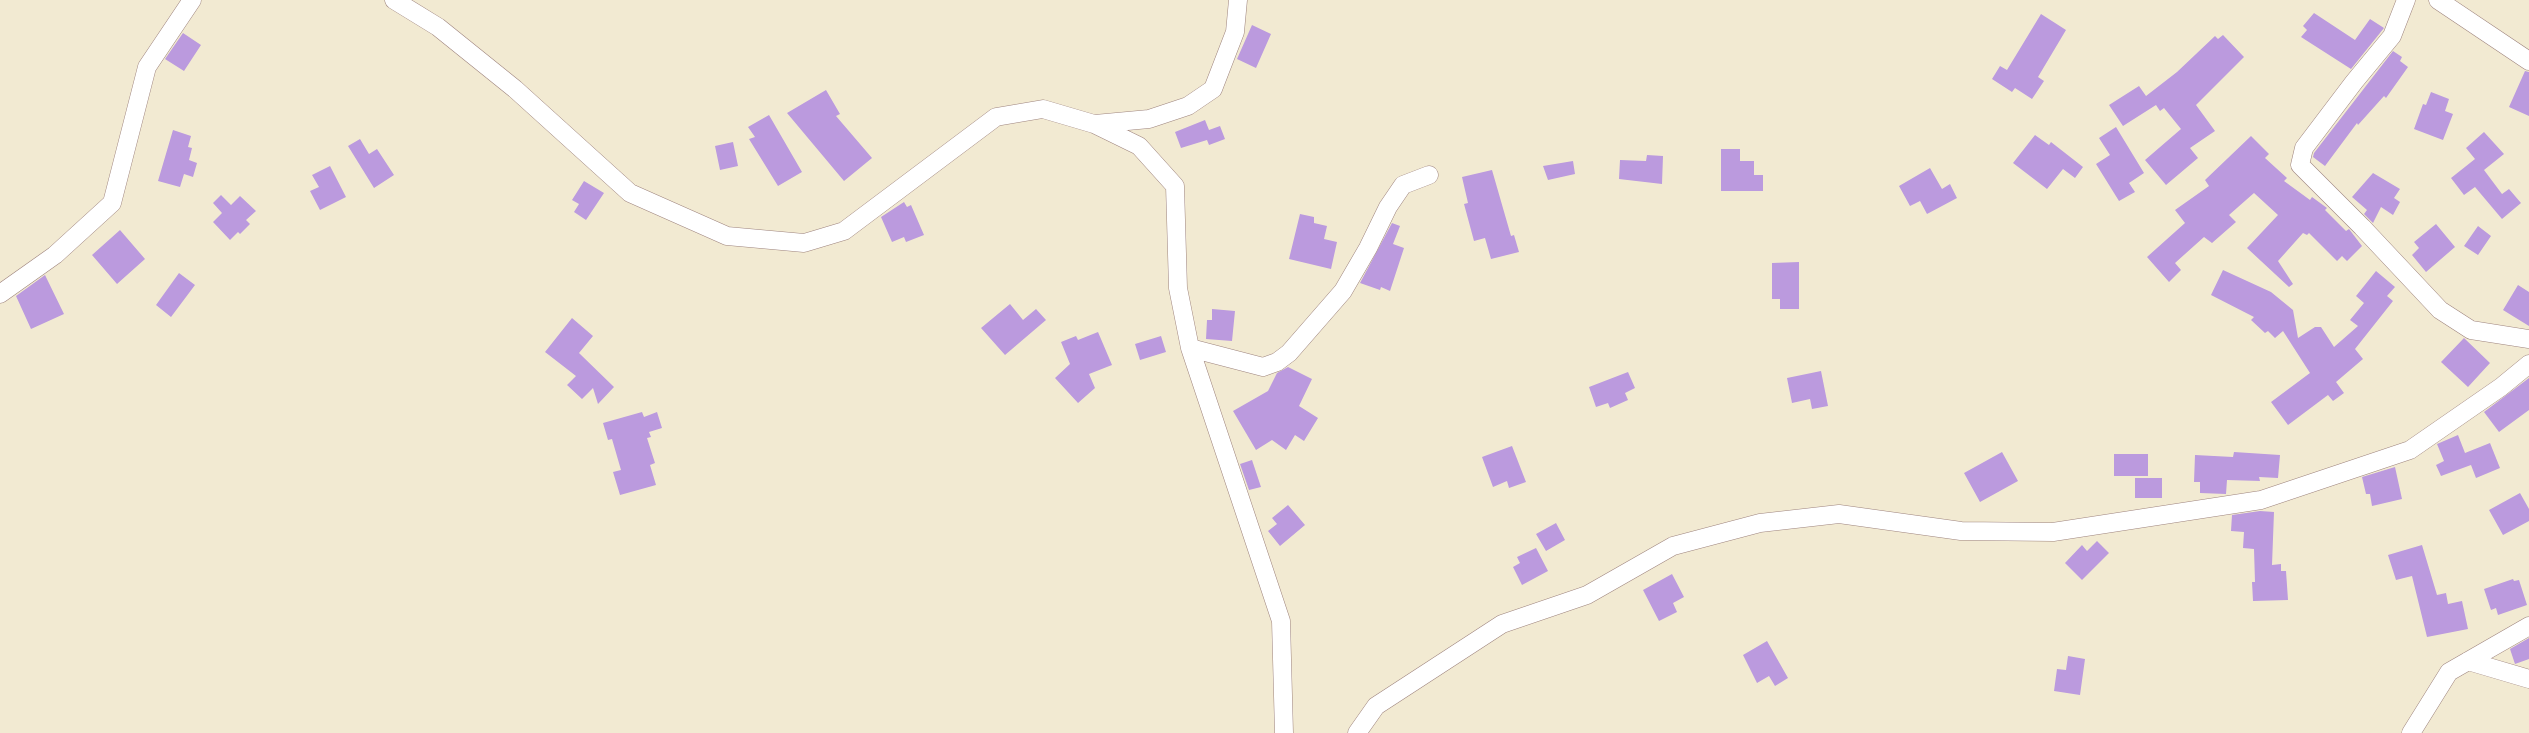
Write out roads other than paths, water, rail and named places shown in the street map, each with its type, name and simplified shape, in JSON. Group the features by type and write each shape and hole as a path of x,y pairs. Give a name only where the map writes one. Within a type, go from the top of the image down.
{"street":[{"path":"0,294 55,255 112,203 147,67 192,0"},
{"path":"394,0 438,27 515,89 630,193 727,236 804,243 844,231 996,117 1043,109 1094,124 1139,146 1175,186 1178,288 1190,348 1281,621 1284,733"},
{"path":"1094,124 1149,119 1188,106 1213,89 1235,32 1238,0"},
{"path":"2406,0 2392,36 2304,148 2300,165 2362,227 2440,310 2471,330 2529,339"},
{"path":"2438,0 2529,61"},
{"path":"1190,348 1264,367 1277,362 1289,353 1343,291 1368,248 1388,207 1403,185 1429,175"},
{"path":"1357,733 1376,706 1502,624 1587,595 1673,546 1760,523 1839,514 1961,531 2053,532 2261,500 2410,450 2501,387 2529,364"},
{"path":"2411,733 2449,672 2529,626"},
{"path":"2468,661 2529,680"}]}
